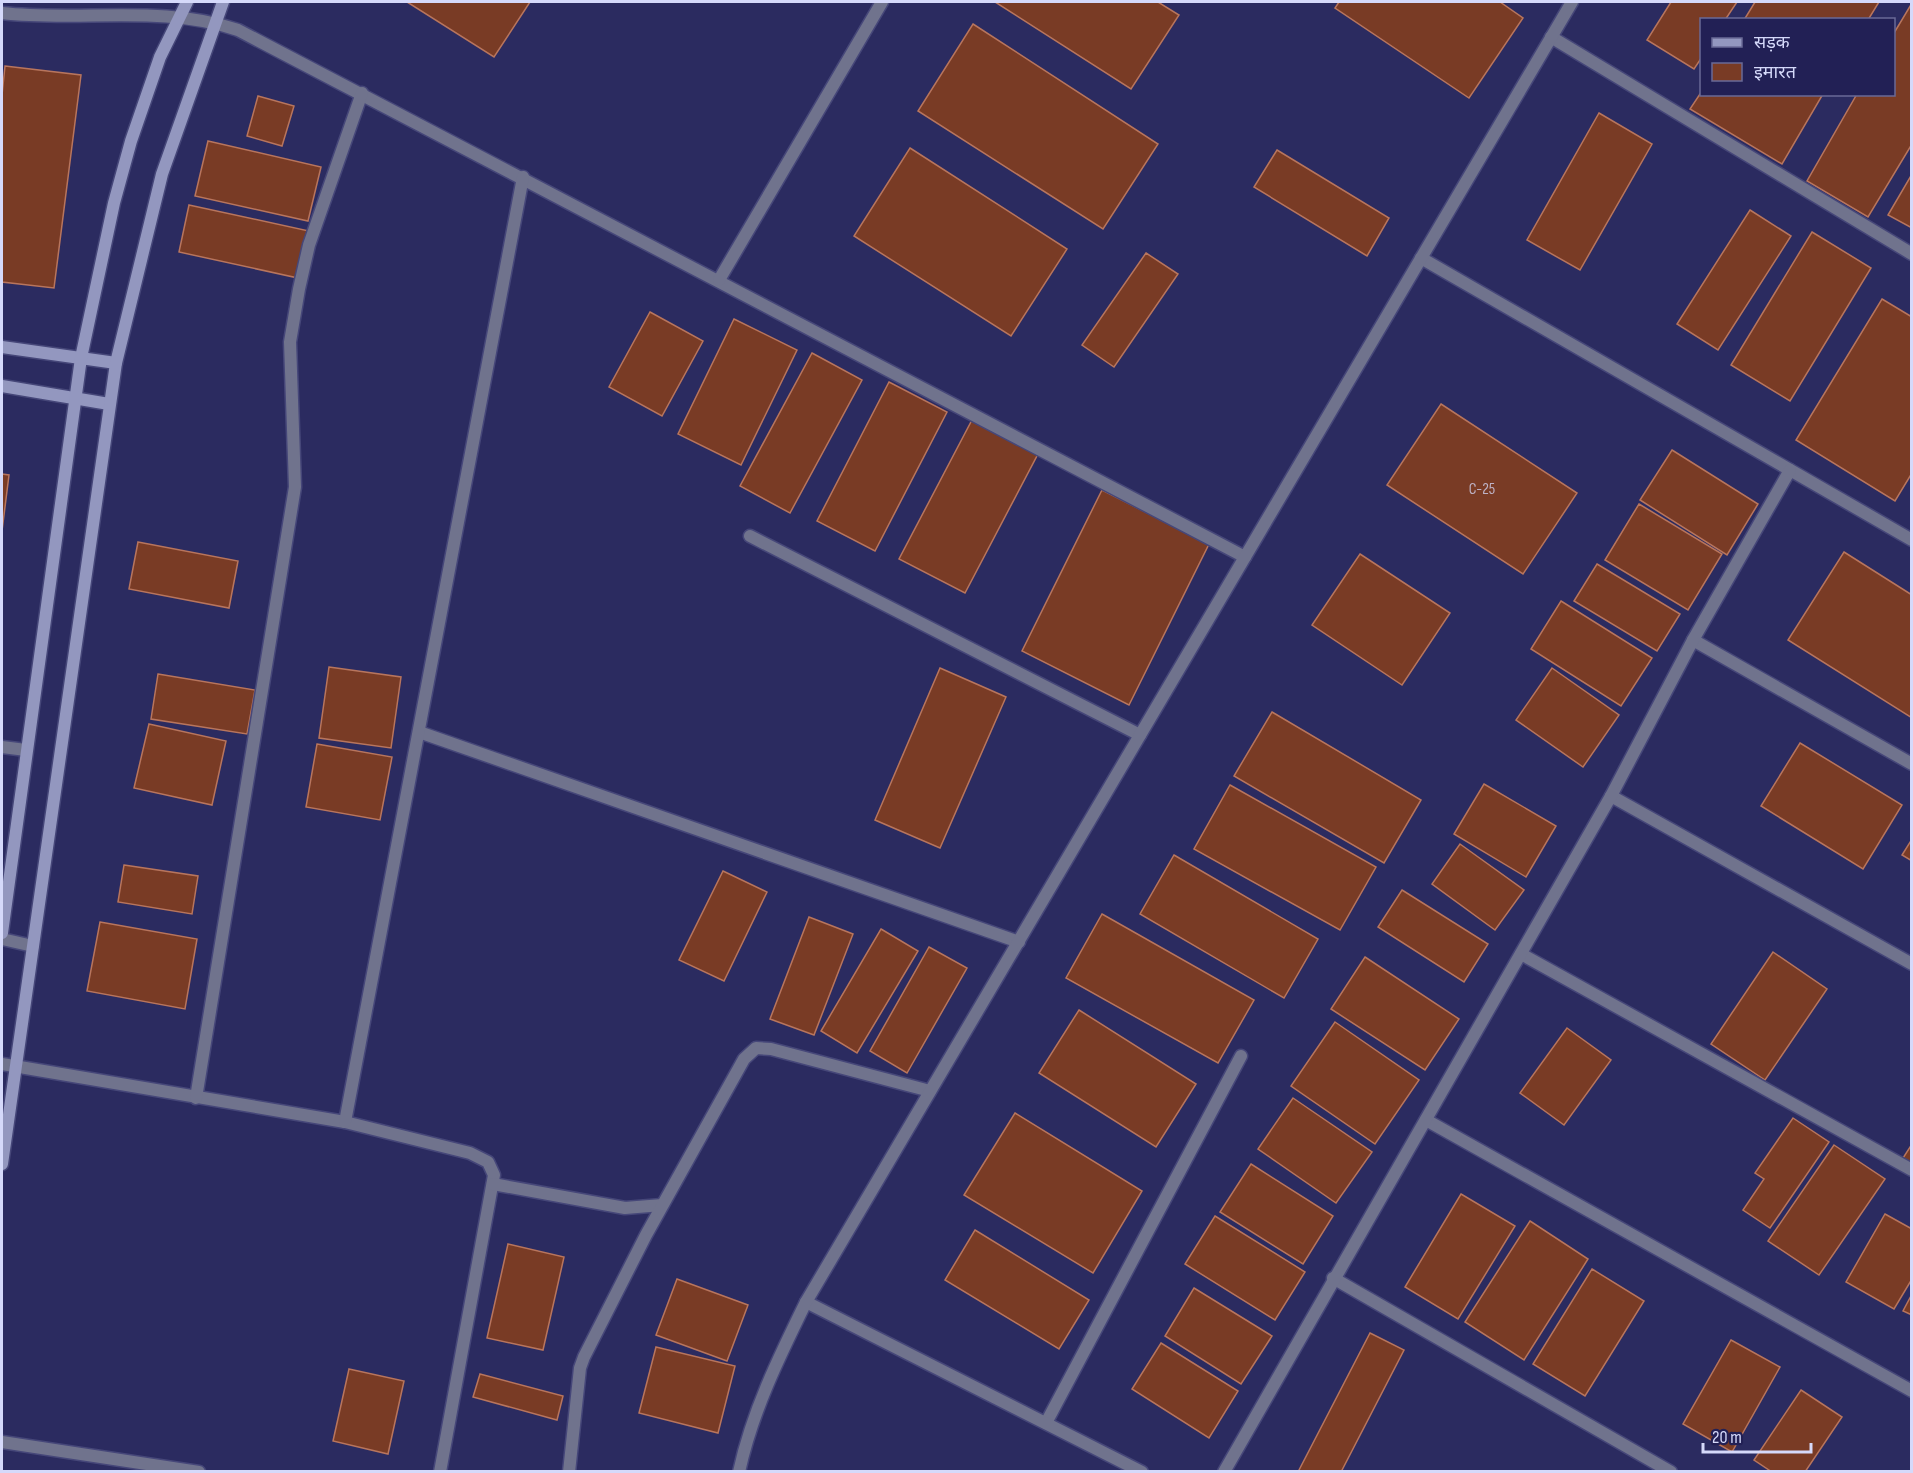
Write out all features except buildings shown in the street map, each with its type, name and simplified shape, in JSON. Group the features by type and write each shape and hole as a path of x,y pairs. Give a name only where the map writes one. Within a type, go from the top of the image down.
{"street":[{"path":"2,933 81,358 114,203 131,141 160,57 178,16 187,2"},
{"path":"2,1164 116,363 162,174 214,21 223,2"},
{"path":"718,280 882,2"},
{"path":"739,1472 744,1450 770,1376 806,1302 1572,2"},
{"path":"2,14 41,18 178,16 214,21 238,30 523,177 1245,557"},
{"path":"1551,37 1911,254"},
{"path":"196,1098 295,487 290,342 309,245 362,93"},
{"path":"345,1122 523,177"},
{"path":"1421,258 1911,540"},
{"path":"2,347 116,363"},
{"path":"2,386 109,404"},
{"path":"1224,1472 1611,795 1693,640 1790,470"},
{"path":"750,536 1140,735"},
{"path":"1693,640 1911,764"},
{"path":"419,732 1019,942"},
{"path":"2,747 26,750"},
{"path":"1611,795 1911,964"},
{"path":"2,939 33,946"},
{"path":"1521,954 1911,1170"},
{"path":"569,1472 580,1368 584,1357 662,1205 744,1059 756,1048 771,1048 930,1092"},
{"path":"1046,1423 1240,1056"},
{"path":"2,1064 345,1122 470,1154 488,1162 494,1175 493,1184 440,1472"},
{"path":"1426,1120 1911,1391"},
{"path":"493,1184 625,1208 662,1205"},
{"path":"1333,1278 1671,1472"},
{"path":"806,1302 1142,1472"},
{"path":"2,1442 199,1472"}]}
